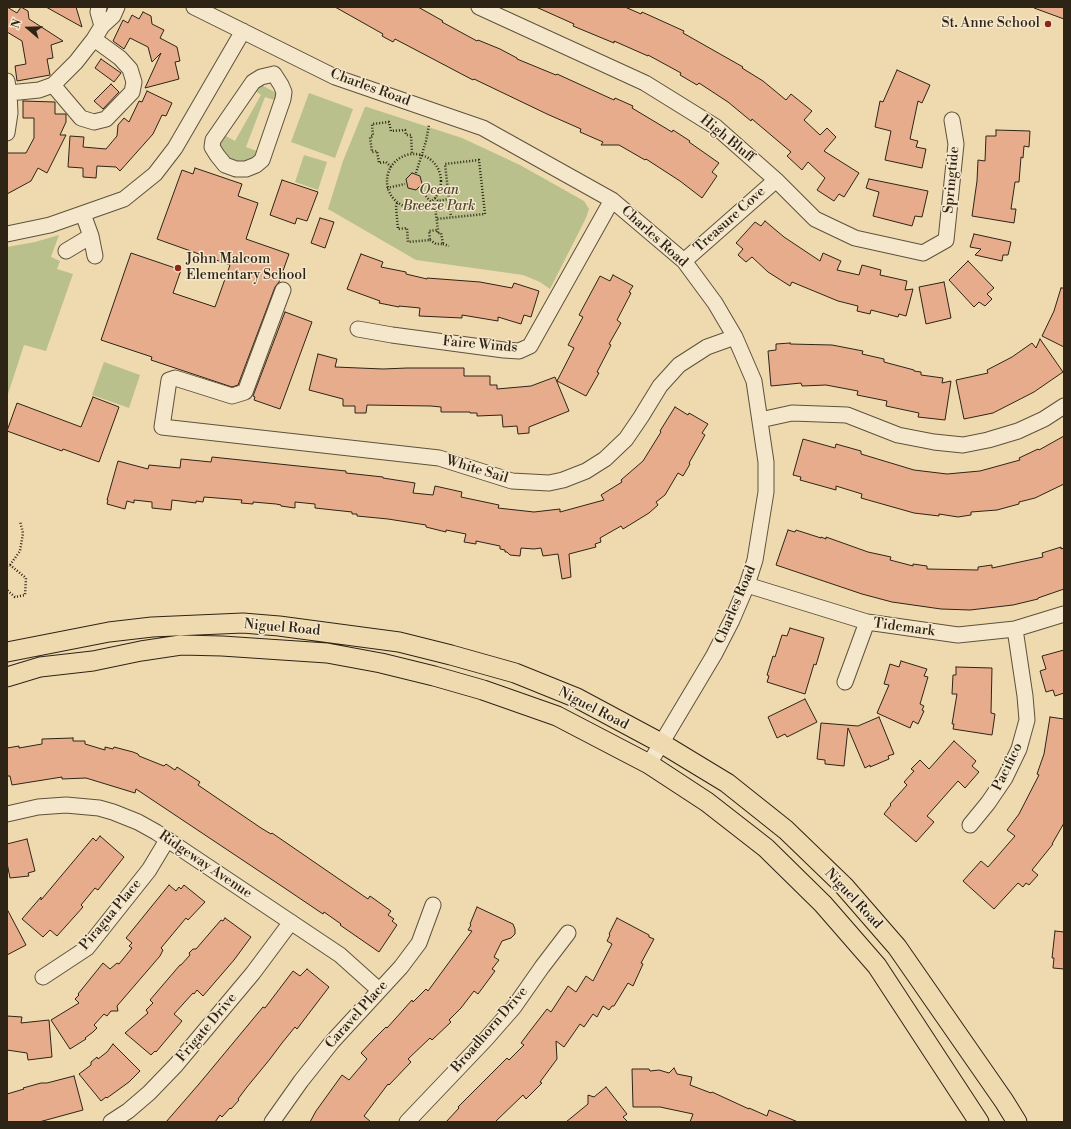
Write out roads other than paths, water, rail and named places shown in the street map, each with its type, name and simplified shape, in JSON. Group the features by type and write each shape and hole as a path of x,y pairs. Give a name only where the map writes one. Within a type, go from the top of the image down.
{"main road":[{"name":"Niguel Road","path":"7,652 109,632 152,627 243,623 279,626 406,644 515,673 577,698 661,743 727,783 786,830 844,886 897,948 1017,1122"},
{"name":"Niguel Road","path":"7,677 40,667 93,661 141,651 181,646 222,646 327,653 381,663 434,676 483,690 557,716 649,764 707,802 766,848 824,904 877,966 979,1122"}],"street":[{"path":"53,85 81,118 94,122 106,119 132,92 134,82 130,69 98,33 98,12 100,7"},
{"path":"7,133 10,113 8,87 39,90 53,85 76,62 113,16 117,7"},
{"name":"Charles Road","path":"194,7 335,77 482,128 612,200 684,261 715,303 735,337 754,381 766,462 766,492 755,560 747,586 714,655 649,764"},
{"name":"High Bluff","path":"479,7 646,84 716,127 776,180 815,220 855,238 923,253 946,240"},
{"path":"7,234 50,225 124,199 155,174 175,148 243,31"},
{"path":"274,74 283,51"},
{"path":"274,74 284,92 284,99 262,160 256,165 246,169 236,170 225,165 212,147 213,140 253,82 260,77 274,74"},
{"name":"Springtide","path":"946,240 956,144 952,120"},
{"name":"Treasure Cove","path":"684,261 776,180"},
{"name":"Faire Winds","path":"358,329 504,350 519,351 530,346 612,200"},
{"path":"83,214 91,236 95,256"},
{"path":"66,252 91,236"},
{"name":"White Sail","path":"283,290 245,392 232,396 175,378 169,380 162,427 439,458 512,481 549,483 563,480 586,471 605,459 626,439 660,386 679,365 707,347 735,337"},
{"path":"760,420 792,413 847,416 898,435 934,442 963,445 988,440 1018,431 1044,419 1064,406"},
{"name":"Tidemark","path":"747,586 867,622 958,635 1015,629 1064,614"},
{"path":"845,682 867,622"},
{"name":"Pacifico","path":"970,825 988,803 1005,778 1019,749 1026,720 1025,696 1015,629"},
{"name":"Ridgeway Avenue","path":"7,814 52,805 66,805 93,807 126,816 150,828 340,955 379,990"},
{"name":"Piragua Place","path":"43,977 87,948 148,870 167,840"},
{"name":"Caravel Place","path":"272,1122 301,1081 332,1042 401,967 420,943 434,905"},
{"name":"Frigate Drive","path":"111,1122 128,1111 149,1093 176,1065 253,973 291,922"},
{"name":"Broadhorn Drive","path":"407,1122 486,1039 514,1007 542,967 568,934"}],"place":[{"name":"St. Anne School","path":"1048,24"},
{"name":"John Malcom Elementary School","path":"178,268"}],"park label":[{"name":"Ocean Breeze Park","path":"439,200"}]}
